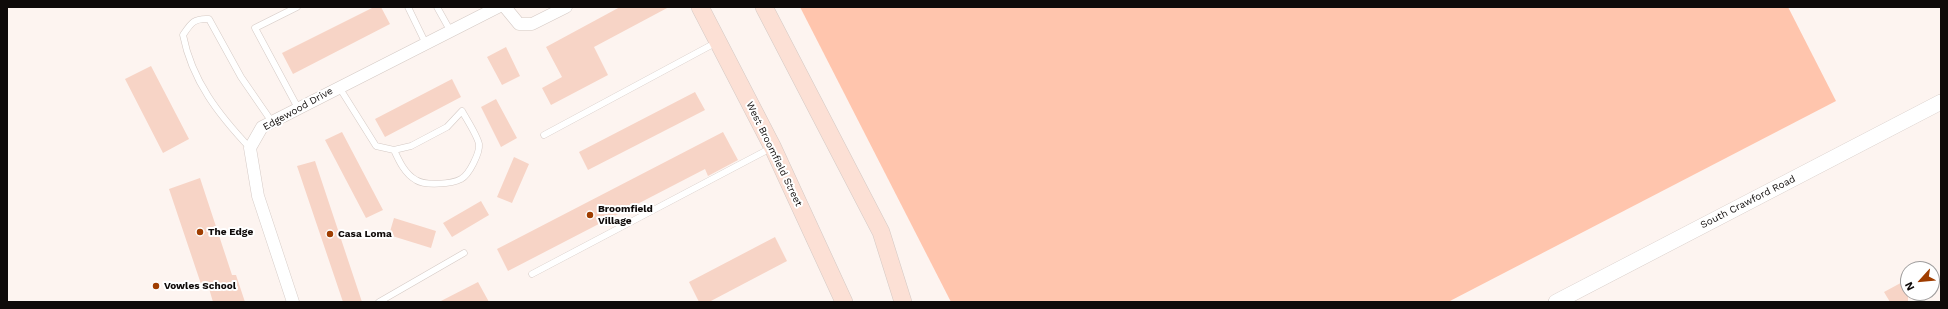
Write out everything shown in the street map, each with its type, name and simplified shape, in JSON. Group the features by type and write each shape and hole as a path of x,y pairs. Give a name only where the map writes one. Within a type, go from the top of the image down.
{"main road":[{"name":"West Broomfield Street","path":"700,7 773,148 844,302"},
{"path":"764,7 881,232 904,302"}],"street":[{"name":"Edgewood Drive","path":"250,148 262,127 498,7"},
{"path":"505,7 519,24 532,24 566,7"},
{"name":"South Crawford Road","path":"1556,302 1941,102"},
{"path":"250,148 258,196 293,302"}],"lane":[{"path":"297,7 255,28 298,108"},
{"path":"408,7 426,44"},
{"path":"437,7 451,32"},
{"path":"250,148 223,119 201,87 186,50 183,35 191,23 202,19 209,19 241,76 272,122"},
{"path":"544,135 718,41"},
{"path":"339,87 376,146 394,150 411,146 447,127 462,111 479,144 478,155 462,179 434,184 416,180 402,166 394,150"},
{"path":"532,274 773,148"},
{"path":"378,302 464,253"}],"shaded area":[{"path":"800,7 1788,7 1836,101 1448,302 951,302"}],"building":[{"path":"374,7 381,7 390,24 293,74 282,53"},
{"path":"620,7 669,7 594,47 608,75 551,105 542,88 562,77 546,47"},
{"path":"506,47 520,76 502,85 487,57"},
{"path":"151,66 189,139 163,153 125,79"},
{"path":"452,79 461,97 385,137 375,119"},
{"path":"695,92 705,110 588,170 579,152"},
{"path":"496,99 517,138 501,147 481,107"},
{"name":"Casa Loma","path":"342,132 383,210 366,218 325,140"},
{"name":"Broomfield Village","path":"723,132 738,160 708,176 705,169 508,271 497,249"},
{"path":"514,157 529,164 512,203 497,197"},
{"name":"Casa Loma","path":"315,161 362,302 343,302 297,166"},
{"name":"The Edge","path":"200,178 232,275 236,275 245,302 213,302 208,285 202,287 169,189"},
{"path":"481,201 489,215 452,237 443,223"},
{"name":"Casa Loma","path":"394,218 436,231 431,248 389,235"},
{"path":"775,237 787,261 709,302 699,302 689,282"},
{"path":"478,282 489,302 439,302"},
{"path":"1900,283 1900,301 1908,302 1890,302 1884,292"}],"place":[{"name":"Broomfield Village","path":"590,215"},
{"name":"The Edge","path":"200,232"},
{"name":"Casa Loma","path":"330,234"},
{"name":"Vowles School","path":"156,286"}]}
